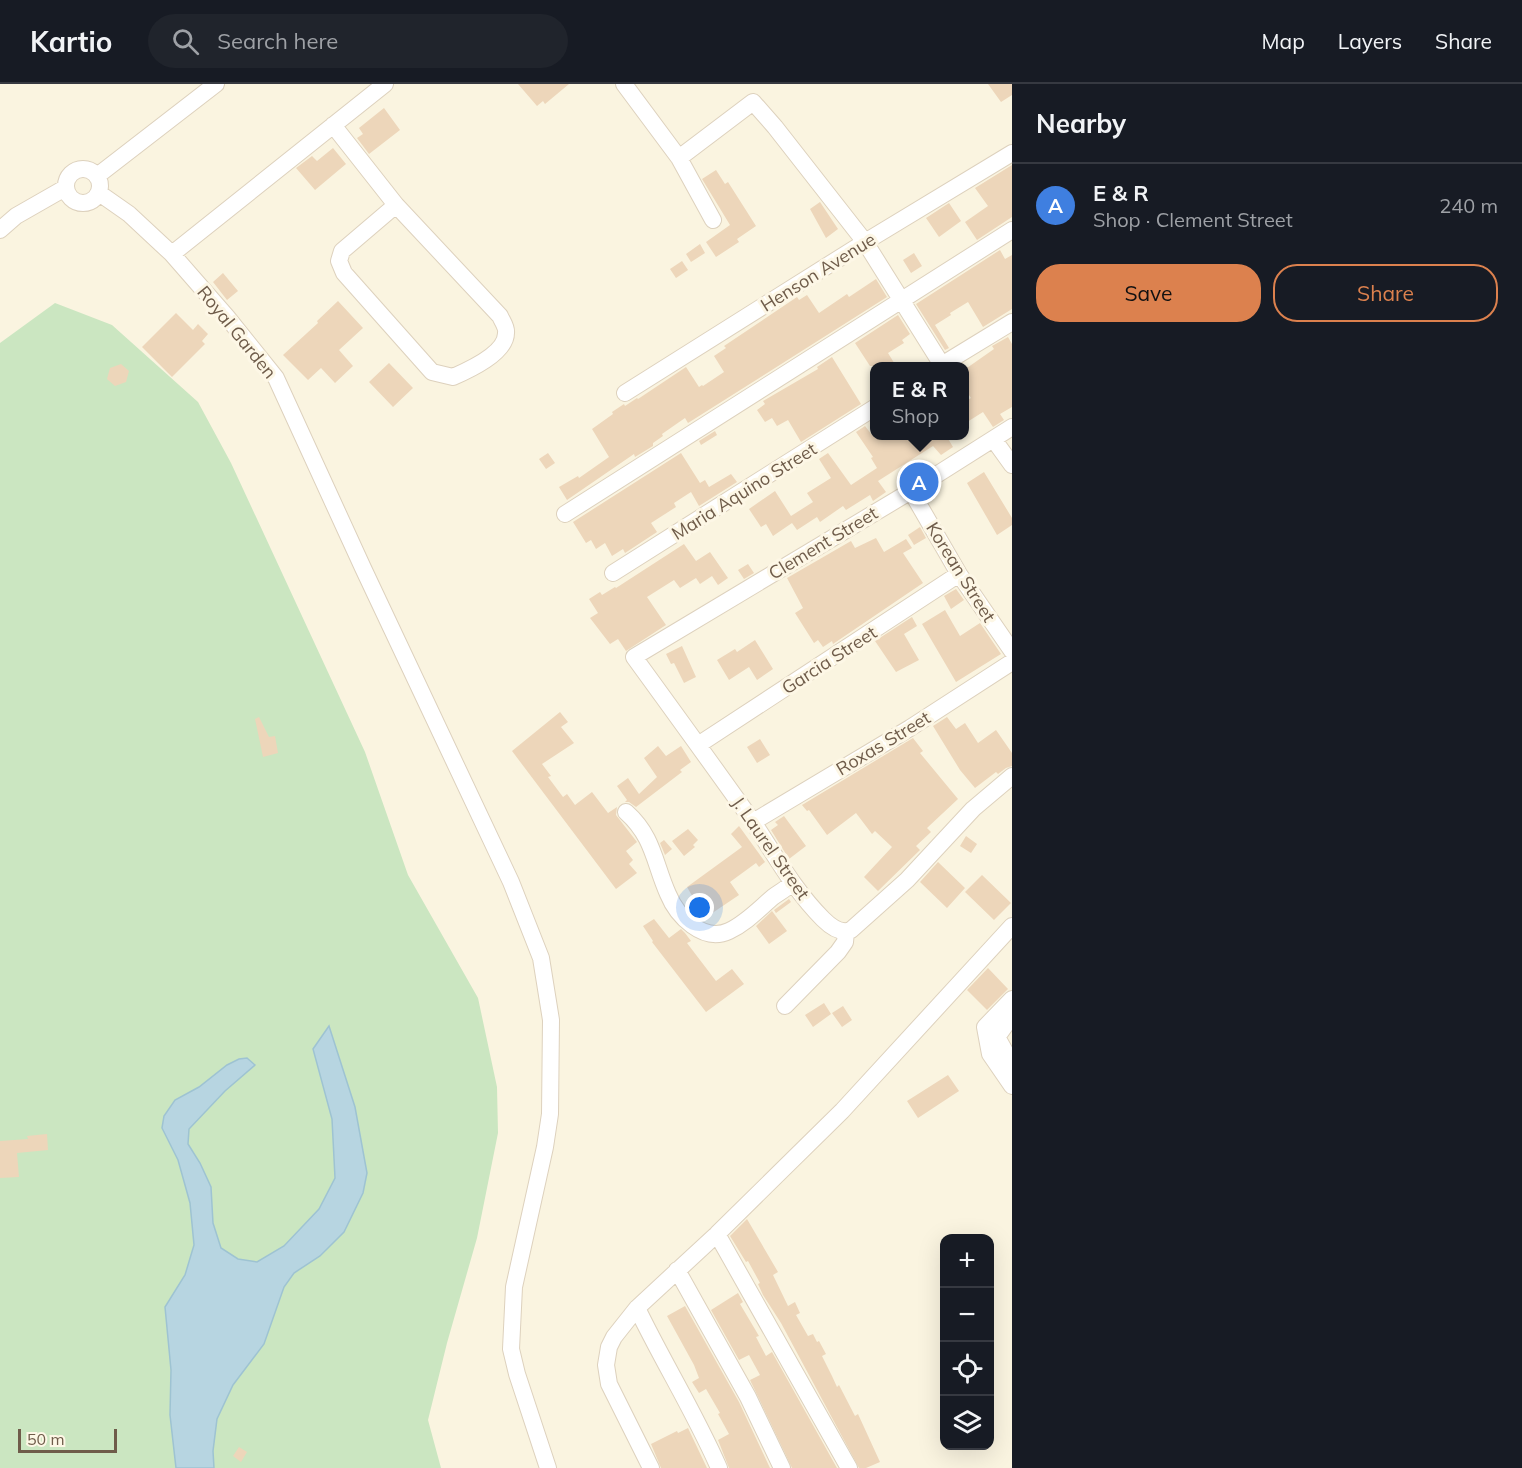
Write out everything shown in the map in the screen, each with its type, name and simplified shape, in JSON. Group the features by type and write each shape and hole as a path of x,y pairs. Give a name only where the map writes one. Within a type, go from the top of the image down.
{"street":[{"path":"98,185 87,169 74,171 66,181 65,188 71,199 77,202 89,202 98,185 216,84"},
{"path":"172,254 385,84"},
{"path":"624,84 679,158 713,220"},
{"path":"679,158 753,102 865,242 902,298 939,362"},
{"path":"333,125 396,205 500,316 507,331 499,348 488,358 453,377 432,372 344,273 339,261 342,251 396,205"},
{"name":"Henson Avenue","path":"625,393 865,242 1012,153"},
{"name":"Royal Garden","path":"98,185 172,254 276,378 511,882 541,958 551,1020 550,1114 545,1147 514,1287 511,1349 548,1468"},
{"path":"0,230 16,216 65,188"},
{"path":"565,514 1012,230"},
{"path":"947,362 1012,322"},
{"name":"Maria Aquino Street","path":"613,573 870,411"},
{"name":"Clement Street","path":"634,657 911,491 1012,427"},
{"path":"994,440 1012,465"},
{"name":"Korean Street","path":"911,491 959,574 1012,651"},
{"name":"Garcia Street","path":"698,745 959,574"},
{"name":"J. Laurel Street","path":"634,657 753,822 792,883 824,920 846,932"},
{"name":"Roxas Street","path":"753,822 910,728 1012,662"},
{"path":"785,1006 838,952 845,942 846,932 907,880 973,809 1012,776"},
{"path":"626,813 637,822 653,849 668,895 678,912 691,926 711,934 727,932 792,883"},
{"path":"651,1468 609,1384 606,1365 609,1347 614,1337 637,1308 717,1234 842,1111 1012,926"},
{"path":"1011,1077 990,1054 984,1028 1012,999"},
{"path":"1011,1077 997,1037 1012,1017"},
{"path":"717,1234 849,1468"},
{"path":"676,1270 748,1397 782,1468"},
{"path":"637,1308 719,1468"}],"green space":[{"path":"55,303 112,325 198,402 231,463 365,752 408,875 478,998 497,1087 498,1133 477,1238 428,1420 441,1468 0,1468 0,343"}],"water":[{"path":"329,1026 355,1107 367,1173 363,1193 344,1232 320,1256 294,1273 284,1287 264,1344 233,1385 217,1419 213,1451 214,1468 176,1468 170,1415 171,1370 165,1307 185,1275 194,1245 190,1203 178,1160 162,1128 164,1116 175,1100 199,1087 227,1065 247,1058 255,1065 225,1091 189,1129 188,1144 211,1187 213,1223 221,1248 238,1259 257,1262 284,1246 319,1209 335,1178 332,1119 313,1049"}],"building":[{"path":"518,84 569,84 545,104 543,101 537,106"},
{"path":"988,84 1012,84 1012,95 1001,102"},
{"path":"384,108 400,130 369,154 357,138 363,134 359,128"},
{"path":"333,148 346,164 315,190 296,168 312,156 317,161"},
{"path":"1012,165 1012,217 977,240 965,222 988,206 975,188"},
{"path":"716,170 725,184 728,182 756,226 737,239 739,242 716,257 706,242 730,225 702,179"},
{"path":"820,202 838,229 826,238 810,209"},
{"path":"949,203 961,221 939,237 926,218"},
{"path":"700,244 705,253 691,262 686,254"},
{"path":"1000,250 1005,259 1012,255 1012,309 983,327 968,302 950,313 951,315 935,325 949,348 945,350 916,304"},
{"path":"914,253 922,266 911,273 903,260"},
{"path":"682,261 688,270 676,278 670,269"},
{"path":"223,273 238,291 227,300 213,282"},
{"path":"876,279 887,297 688,423 685,418 662,434 663,436 653,443 653,446 635,457 634,454 567,500 559,487 578,476 579,478 609,457 592,429 613,414 612,412 638,399 686,367 699,387 703,386 724,372 714,356 726,348 724,346 797,297 799,300 807,295 819,313 847,294 849,297"},
{"path":"338,301 363,328 339,350 353,366 335,383 321,368 308,380 283,355"},
{"path":"176,313 193,330 198,324 208,334 202,341 205,344 172,377 142,347"},
{"path":"898,315 910,334 902,340 904,343 888,353 894,362 870,362 870,366 855,343"},
{"path":"1008,337 1012,344 1012,407 1000,414 1004,420 993,427 983,412 969,421 969,399 971,398 969,395 969,366 994,349 992,346"},
{"path":"832,357 861,404 801,442 788,420 777,426 772,418 765,422 757,410 765,404 763,401 818,369 817,367"},
{"path":"389,363 413,388 393,407 369,382"},
{"path":"121,364 129,371 126,382 115,386 107,379 110,368"},
{"path":"865,426 870,432 870,440 949,440 953,447 941,455 933,446 878,481 886,492 873,501 870,495 846,510 843,506 820,522 817,517 797,530 792,523 773,536 766,524 761,527 749,509 775,491 791,516 813,502 807,493 831,478 819,459 828,453 851,485 877,468 871,458 873,457 856,432"},
{"path":"715,431 717,435 701,445 699,441"},
{"path":"548,453 555,463 546,469 539,459"},
{"path":"681,453 700,483 705,480 709,487 731,474 737,482 699,506 691,492 674,503 676,507 651,523 657,532 625,553 623,549 612,556 605,543 596,549 591,540 586,543 573,522"},
{"path":"984,472 1012,518 1012,525 997,535 967,483"},
{"path":"920,527 926,538 914,545 908,535"},
{"path":"876,538 884,552 906,539 912,548 903,553 923,583 833,644 832,641 823,647 818,640 814,643 795,613 803,608 787,578 851,541 855,548"},
{"path":"684,544 696,561 710,552 728,578 718,585 712,576 700,584 696,578 680,588 674,580 647,597 666,625 626,651 618,639 610,644 590,618 598,613 589,599 600,592 602,595 616,588"},
{"path":"748,564 754,573 744,579 738,570"},
{"path":"956,589 964,600 951,609 944,596"},
{"path":"945,610 960,636 980,623 1001,654 956,682 922,624"},
{"path":"912,617 917,626 904,634 919,660 896,672 875,641"},
{"path":"755,640 773,669 757,680 749,667 729,680 717,660 735,649 737,652"},
{"path":"682,646 696,677 684,683 674,663 671,664 666,654"},
{"path":"560,712 568,722 561,727 574,743 542,764 551,776 548,777 563,797 567,794 575,805 592,792 608,813 617,807 616,815 637,842 626,851 633,860 629,864 637,873 616,889 512,751"},
{"path":"259,717 269,737 275,736 278,753 263,757 255,719"},
{"path":"947,717 956,729 965,723 978,743 996,730 1012,753 1012,766 998,774 996,772 975,788 960,770 933,726"},
{"path":"913,738 923,751 920,753 958,799 927,828 931,832 916,846 920,850 878,891 864,877 892,847 875,831 872,834 856,813 827,835 809,810 807,811 802,805"},
{"path":"760,739 770,755 757,763 747,747"},
{"path":"658,746 666,756 681,746 691,762 680,770 682,772 636,807 625,802 627,800 617,786 628,778 639,794 657,777 644,758"},
{"path":"784,816 806,846 789,859 771,830 778,825 775,822"},
{"path":"739,826 765,862 759,867 756,863 730,882 739,895 705,918 687,887 742,847 731,834"},
{"path":"688,829 698,840 693,845 695,847 684,856 672,841"},
{"path":"966,836 977,844 971,853 960,846"},
{"path":"664,840 672,849 665,855 660,843"},
{"path":"938,862 965,888 947,908 920,882"},
{"path":"982,875 1011,903 994,920 965,892"},
{"path":"789,899 791,902 776,913 774,910"},
{"path":"772,911 787,931 769,944 756,926"},
{"path":"654,919 669,938 681,929 685,933 691,941 687,943 716,981 732,969 744,984 706,1012 652,942 643,926"},
{"path":"988,968 1008,989 987,1010 967,990"},
{"path":"824,1003 831,1014 813,1027 805,1015"},
{"path":"843,1006 852,1020 842,1027 832,1013"},
{"path":"948,1075 959,1091 918,1118 907,1101"},
{"path":"47,1134 48,1150 17,1153 19,1177 0,1178 0,1141 28,1139 27,1136"},
{"path":"747,1219 778,1272 773,1275 788,1306 795,1302 800,1313 796,1315 808,1336 813,1334 817,1342 819,1341 826,1354 822,1356 837,1387 839,1385 855,1416 858,1414 880,1462 866,1468 859,1468 781,1323 763,1295 758,1284 760,1283 748,1261 746,1262 730,1236"},
{"path":"738,1293 743,1302 740,1304 759,1336 756,1337 766,1356 772,1352 837,1468 792,1468 750,1380 760,1375 749,1355 739,1360 711,1310"},
{"path":"685,1306 739,1402 770,1468 729,1468 718,1440 729,1434 706,1389 699,1393 692,1382 699,1378 667,1316"},
{"path":"688,1428 707,1468 661,1468 651,1444"},
{"path":"239,1447 247,1452 241,1462 233,1456"}],"place":[{"name":"E & R","path":"919,482"}]}
